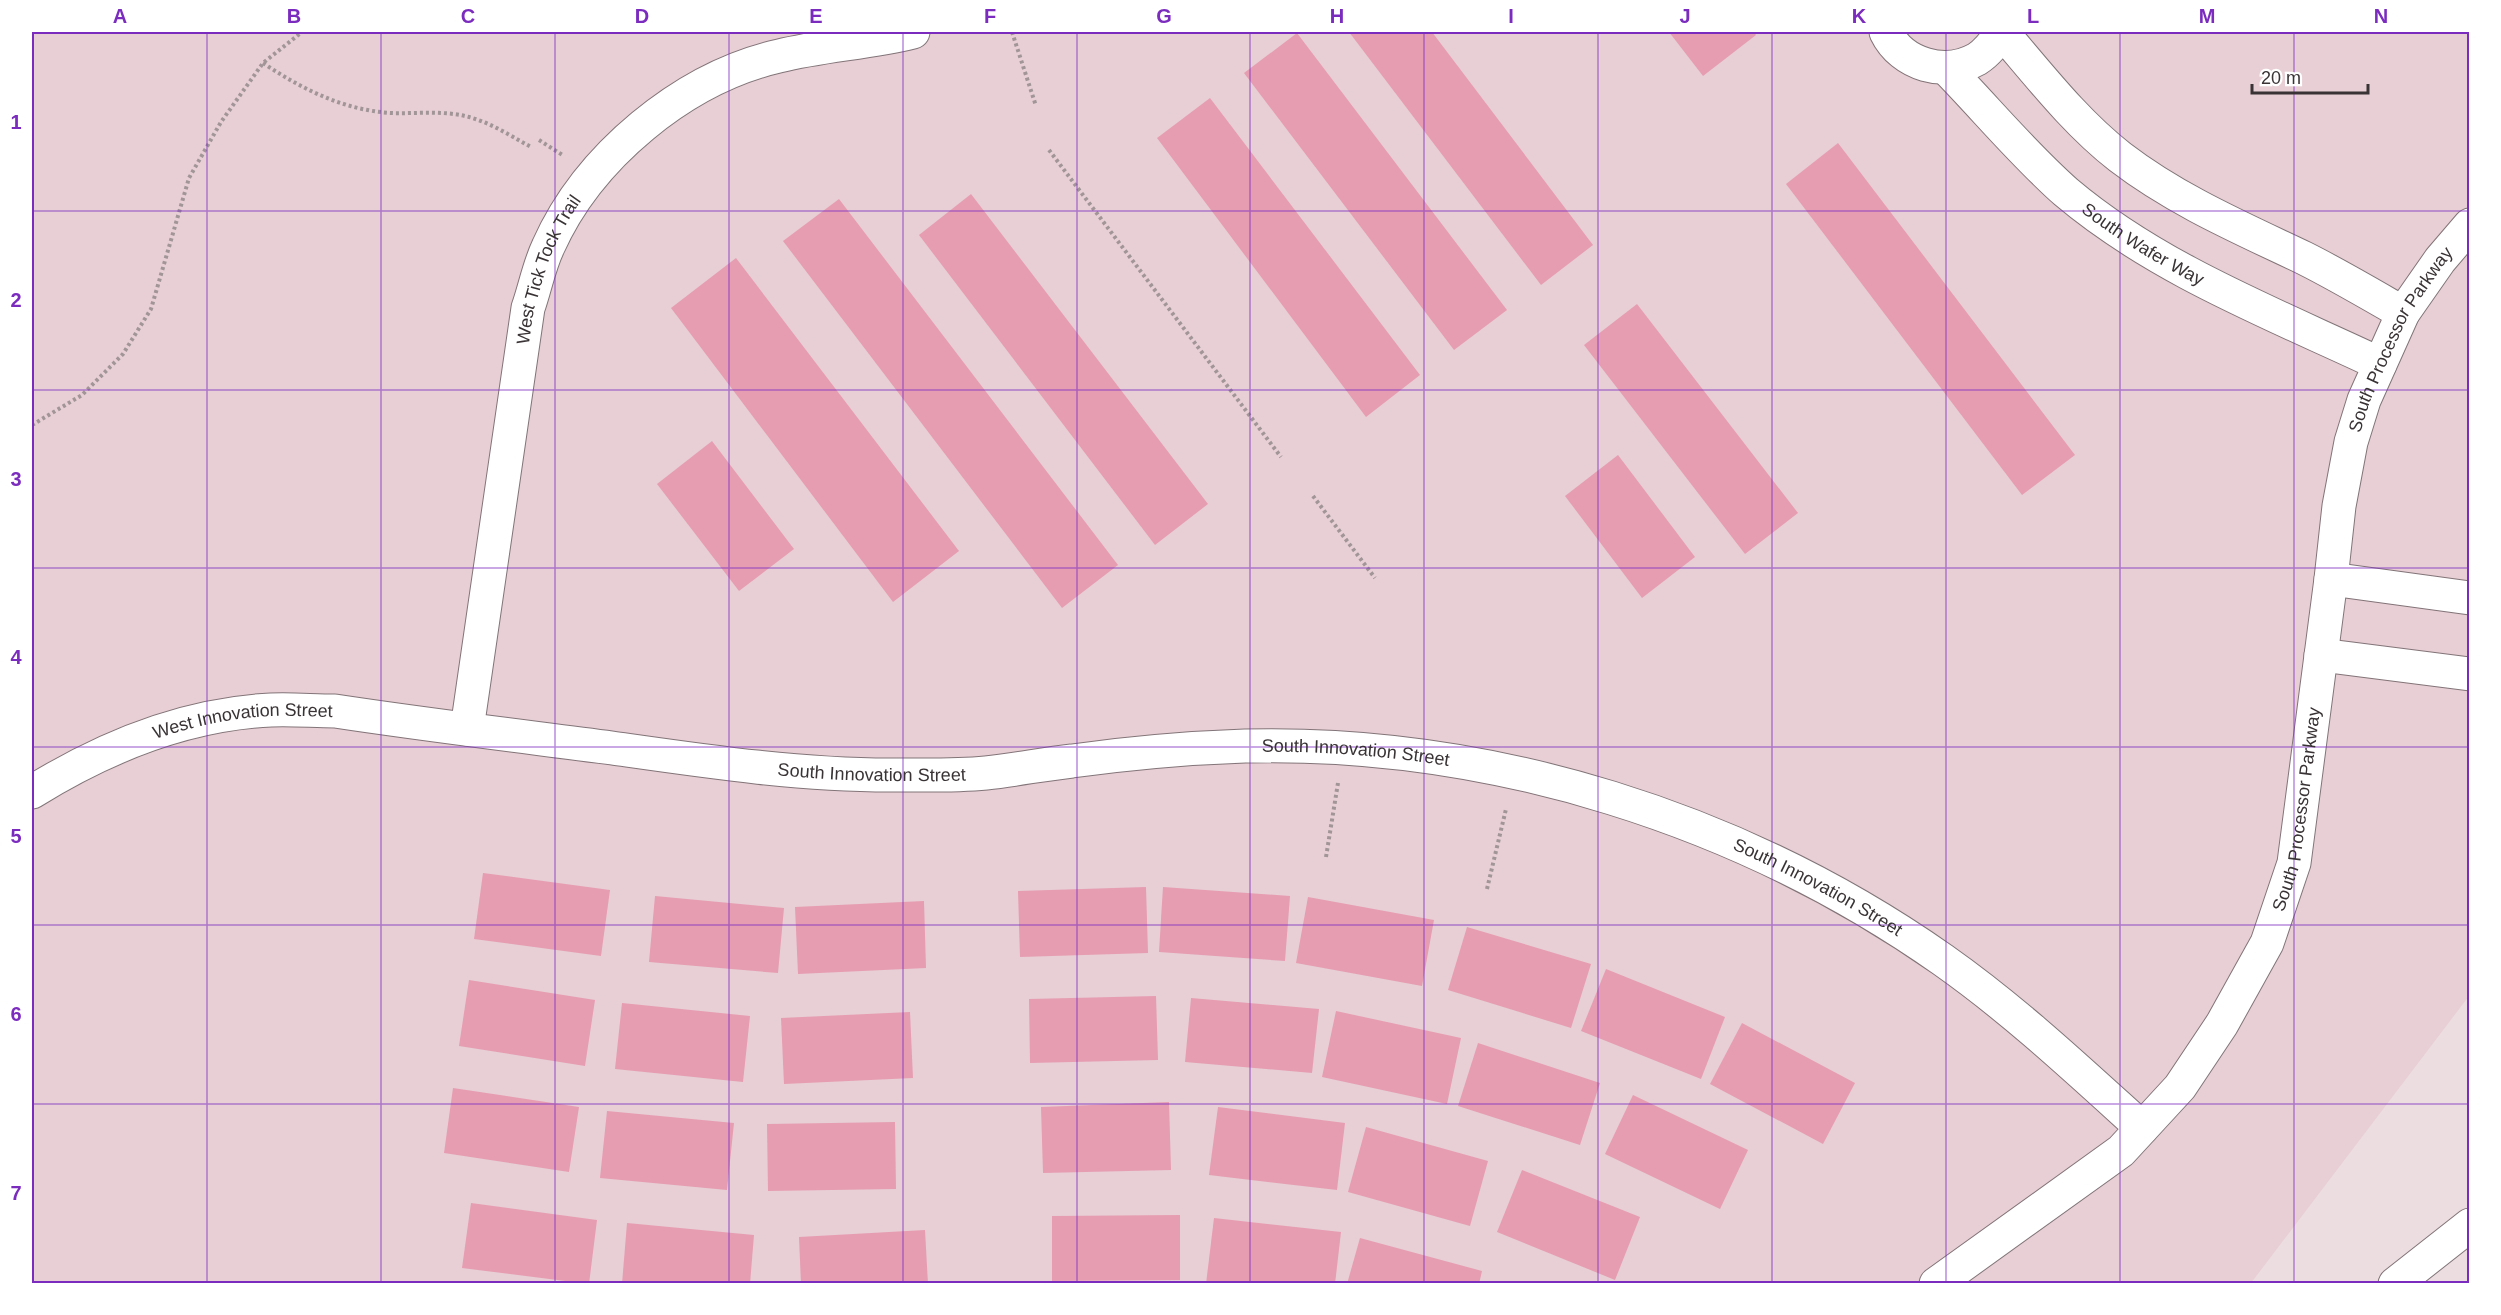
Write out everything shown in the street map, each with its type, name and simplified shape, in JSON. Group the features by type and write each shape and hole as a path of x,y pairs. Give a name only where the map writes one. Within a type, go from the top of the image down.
{"street":[{"name":"West Tick Tock Trail","path":"467,729 528,308 548,247 580,192 625,140 680,97 732,71 777,56 913,32"},
{"path":"1886,32 1890,41 1905,56 1925,65 1946,68 1963,65 1979,58 2002,32 2078,120 2121,157 2214,215 2307,260 2403,312"},
{"name":"South Wafer Way","path":"1946,68 2023,151 2067,192 2114,228 2172,263 2240,298 2380,364"},
{"name":"South Processor Parkway","path":"1936,1284 2121,1151 2180,1087 2222,1024 2267,943 2294,863 2331,579 2338,506 2351,442 2364,400 2403,312 2440,260 2469,225"},
{"path":"2331,579 2469,598"},
{"path":"2321,655 2469,674"},
{"name":"West Innovation Street","path":"32,792 70,768 131,741 196,721 270,710 335,711 467,729"},
{"name":"South Innovation Street","path":"467,729 802,772 888,776 983,773 1159,750 1250,746 1335,748 1416,754 1555,783 1636,805 1720,836 1866,909 1946,962 2022,1022 2142,1128"},
{"path":"2395,1284 2469,1225"}],"path":[{"path":"32,425 82,395 123,354 151,309 189,178 221,122 263,63 302,32"},
{"path":"1012,32 1036,106"},
{"path":"263,63 298,86 330,100 362,109 390,113 439,112 468,116 488,123 531,147"},
{"path":"1049,150 1281,457"},
{"path":"1313,496 1375,578"},
{"path":"1326,857 1338,779"},
{"path":"1487,890 1506,809"}],"shaded area":[{"path":"32,32 2469,32 2469,996 2251,1283 32,1283"}],"building":[{"path":"1349,32 1432,32 1593,245 1541,285"},
{"path":"1669,32 1754,32 1756,35 1703,76"},
{"path":"1297,33 1507,310 1454,350 1244,73"},
{"path":"1210,98 1420,375 1366,417 1157,138"},
{"path":"1838,143 2075,455 2022,495 1786,184"},
{"path":"971,194 1208,504 1155,545 919,235"},
{"path":"839,199 1118,565 1062,608 783,241"},
{"path":"736,258 959,551 893,602 671,308"},
{"path":"1637,304 1798,513 1745,554 1584,345"},
{"path":"712,441 794,549 739,591 657,484"},
{"path":"1618,455 1695,557 1642,598 1565,496"},
{"path":"483,873 610,890 601,956 474,939"},
{"path":"1146,887 1148,953 1020,957 1018,891"},
{"path":"1163,887 1290,896 1285,961 1159,952"},
{"path":"655,896 784,908 778,973 649,962"},
{"path":"1308,897 1434,920 1422,986 1296,963"},
{"path":"924,901 926,968 798,974 795,907"},
{"path":"1467,927 1591,964 1571,1028 1448,990"},
{"path":"1606,969 1725,1017 1701,1079 1581,1031"},
{"path":"469,980 595,1000 585,1066 459,1046"},
{"path":"1156,996 1158,1060 1030,1063 1029,999"},
{"path":"1191,998 1319,1009 1312,1073 1185,1062"},
{"path":"622,1003 750,1016 743,1082 615,1069"},
{"path":"1336,1011 1461,1038 1447,1104 1322,1077"},
{"path":"910,1012 913,1078 784,1084 781,1018"},
{"path":"1742,1023 1855,1083 1823,1144 1710,1084"},
{"path":"1478,1043 1600,1083 1580,1145 1458,1106"},
{"path":"453,1088 579,1107 569,1172 444,1153"},
{"path":"1633,1095 1748,1150 1720,1209 1605,1154"},
{"path":"1169,1102 1171,1170 1043,1173 1041,1107"},
{"path":"1218,1107 1345,1123 1337,1190 1209,1175"},
{"path":"607,1111 734,1123 727,1190 600,1178"},
{"path":"895,1122 896,1189 768,1191 767,1124"},
{"path":"1366,1127 1488,1161 1470,1226 1348,1192"},
{"path":"1522,1170 1640,1217 1615,1280 1497,1232"},
{"path":"471,1203 597,1220 589,1284 462,1268"},
{"path":"1180,1215 1180,1280 1052,1281 1052,1216"},
{"path":"1214,1218 1341,1232 1335,1284 1206,1284"},
{"path":"627,1223 754,1235 750,1284 622,1284"},
{"path":"925,1230 928,1284 801,1284 799,1237"},
{"path":"1360,1238 1482,1271 1479,1284 1347,1284"}]}
